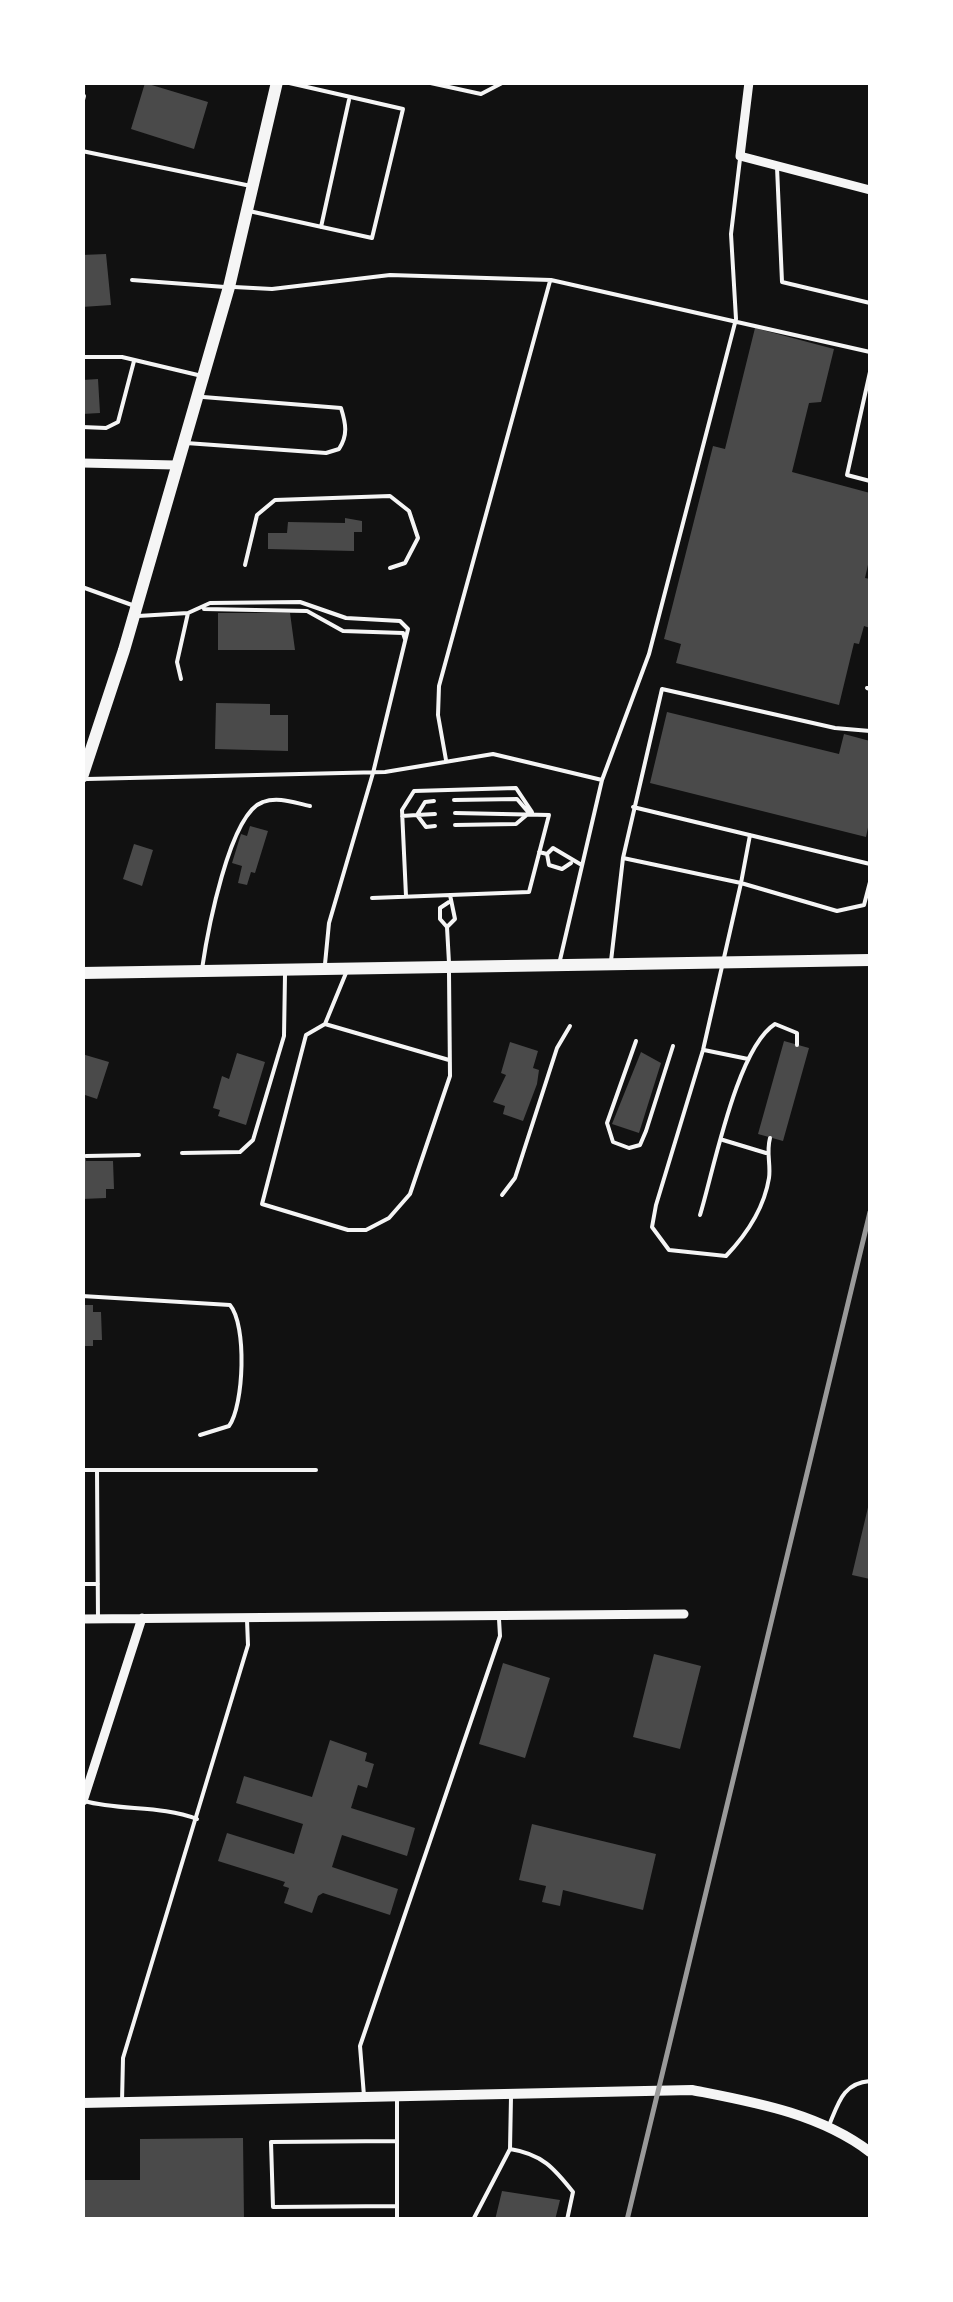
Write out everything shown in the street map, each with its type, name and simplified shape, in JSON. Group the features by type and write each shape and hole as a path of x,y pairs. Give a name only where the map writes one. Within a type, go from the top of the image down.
{"main road":[{"path":"82,778 229,287 277,82"},
{"path":"82,973 870,960"}],"street":[{"path":"749,82 740,156 870,190"},
{"path":"82,464 175,465"},
{"path":"82,1619 684,1614"},
{"path":"83,1801 142,1618"},
{"path":"82,2103 658,2089 765,2104 828,2128 870,2152"}],"lane":[{"path":"249,211 372,238 403,109 285,82"},
{"path":"426,82 481,94 504,82"},
{"path":"82,104 84,96"},
{"path":"321,227 349,98"},
{"path":"82,151 255,187"},
{"path":"559,964 602,780 649,654 736,318 731,234 740,156"},
{"path":"777,167 782,282 870,302"},
{"path":"132,280 272,289 390,275 551,280 736,318 870,352"},
{"path":"446,760 438,715 438,686 551,280"},
{"path":"82,358 135,360 202,376"},
{"path":"82,428 106,428 118,422 135,360"},
{"path":"870,372 847,475 870,481"},
{"path":"182,443 326,453 339,449 344,440 346,424 341,408 196,396"},
{"path":"245,565 256,515 275,500 390,496 409,511 418,538 404,563 390,568"},
{"path":"82,588 135,611 307,611 343,631 403,633 407,643"},
{"path":"204,608 210,603 300,602 346,618 400,620 408,629 373,772 329,923 324,969"},
{"path":"181,680 178,662 188,613"},
{"path":"610,963 623,858 662,689 835,728 870,731"},
{"path":"82,778 373,772 492,754 602,780"},
{"path":"406,896 402,816 414,792 516,788 531,814"},
{"path":"202,970 210,919 243,820 264,801 279,799 310,806"},
{"path":"454,800 517,799 531,814"},
{"path":"418,815 425,802 434,801"},
{"path":"633,807 870,864"},
{"path":"372,898 529,892 548,815 455,813"},
{"path":"402,816 435,814"},
{"path":"454,825 516,824 531,814"},
{"path":"418,815 426,826 435,826"},
{"path":"750,835 703,1050 656,1205 652,1227 669,1250 726,1256 749,1232 770,1176 766,1154 770,1138"},
{"path":"547,854 554,848 582,865"},
{"path":"539,852 547,854"},
{"path":"547,854 549,865 562,869 572,862"},
{"path":"623,858 741,883 837,911 864,905 870,882"},
{"path":"347,968 325,1024 306,1035 262,1204 348,1230 366,1230 390,1218 410,1194 450,1076 448,927 440,918 440,908 449,902 450,894"},
{"path":"448,927 455,919 456,908 449,902"},
{"path":"182,1153 240,1152 252,1140 284,1036 286,969"},
{"path":"325,1024 449,1060"},
{"path":"700,1215 748,1059 761,1033 774,1024 797,1034 797,1045"},
{"path":"502,1195 515,1178 557,1048 570,1026"},
{"path":"636,1041 607,1123 613,1142 629,1148 640,1144 646,1132 673,1046"},
{"path":"703,1050 748,1059"},
{"path":"723,1140 766,1154"},
{"path":"86,1156 139,1155"},
{"path":"82,1296 230,1304 239,1328 239,1402 229,1426 200,1434"},
{"path":"82,1470 316,1470"},
{"path":"97,1470 98,1618"},
{"path":"82,1584 98,1584"},
{"path":"364,2096 360,2046 500,1636 499,1615"},
{"path":"122,2102 124,2058 248,1645 246,1618"},
{"path":"83,1801 108,1808 176,1811 197,1818"},
{"path":"828,2128 846,2089 856,2082 870,2081"},
{"path":"473,2220 510,2149 511,2092"},
{"path":"397,2095 397,2220"},
{"path":"397,2141 272,2142 273,2207 397,2206"},
{"path":"510,2149 532,2152 548,2162 574,2192 567,2220"}],"building":[{"path":"145,83 208,102 194,149 131,129"},
{"path":"106,254 111,305 82,307 82,255"},
{"path":"755,328 834,349 821,402 809,403 792,472 870,493 870,556 865,578 870,579 870,628 864,626 859,644 854,643 839,705 676,663 681,644 664,639 713,446 725,449"},
{"path":"98,379 100,413 82,414 82,380"},
{"path":"345,518 362,521 362,532 354,532 354,551 268,549 268,533 287,533 288,522 345,523"},
{"path":"218,613 290,613 295,650 218,650"},
{"path":"216,703 270,704 270,715 288,715 288,751 215,749"},
{"path":"667,712 839,754 844,734 870,741 870,818 866,837 650,783"},
{"path":"250,826 268,831 255,873 251,872 247,885 238,883 242,866 232,863 241,834 247,836"},
{"path":"134,844 153,850 142,886 123,879"},
{"path":"784,1041 809,1048 783,1141 758,1134"},
{"path":"510,1042 538,1051 533,1068 539,1070 537,1084 523,1121 503,1114 505,1106 493,1102 506,1075 501,1073"},
{"path":"641,1052 661,1063 639,1133 612,1124"},
{"path":"237,1053 265,1062 246,1125 218,1116 220,1110 213,1108 222,1076 229,1079"},
{"path":"82,1054 109,1062 97,1099 82,1094"},
{"path":"85,1153 86,1161 113,1161 114,1189 106,1189 106,1198 82,1199"},
{"path":"82,1305 93,1305 93,1312 101,1312 102,1340 93,1340 93,1346 82,1346"},
{"path":"870,1504 870,1579 852,1575"},
{"path":"654,1654 701,1666 680,1749 633,1737"},
{"path":"503,1663 550,1678 525,1758 479,1744"},
{"path":"330,1740 367,1753 365,1761 374,1764 367,1788 358,1785 351,1808 415,1828 407,1856 342,1835 332,1867 398,1889 390,1915 323,1893 312,1913 284,1903 289,1888 283,1886 285,1882 218,1861 227,1833 294,1854 303,1824 236,1803 244,1776 312,1797"},
{"path":"532,1824 656,1854 643,1910 563,1890 560,1906 542,1902 546,1886 519,1880"},
{"path":"243,2138 244,2220 82,2220 82,2180 140,2180 140,2139"},
{"path":"502,2191 560,2200 555,2220 495,2220"}],"railway":[{"path":"627,2220 870,1212"}]}
